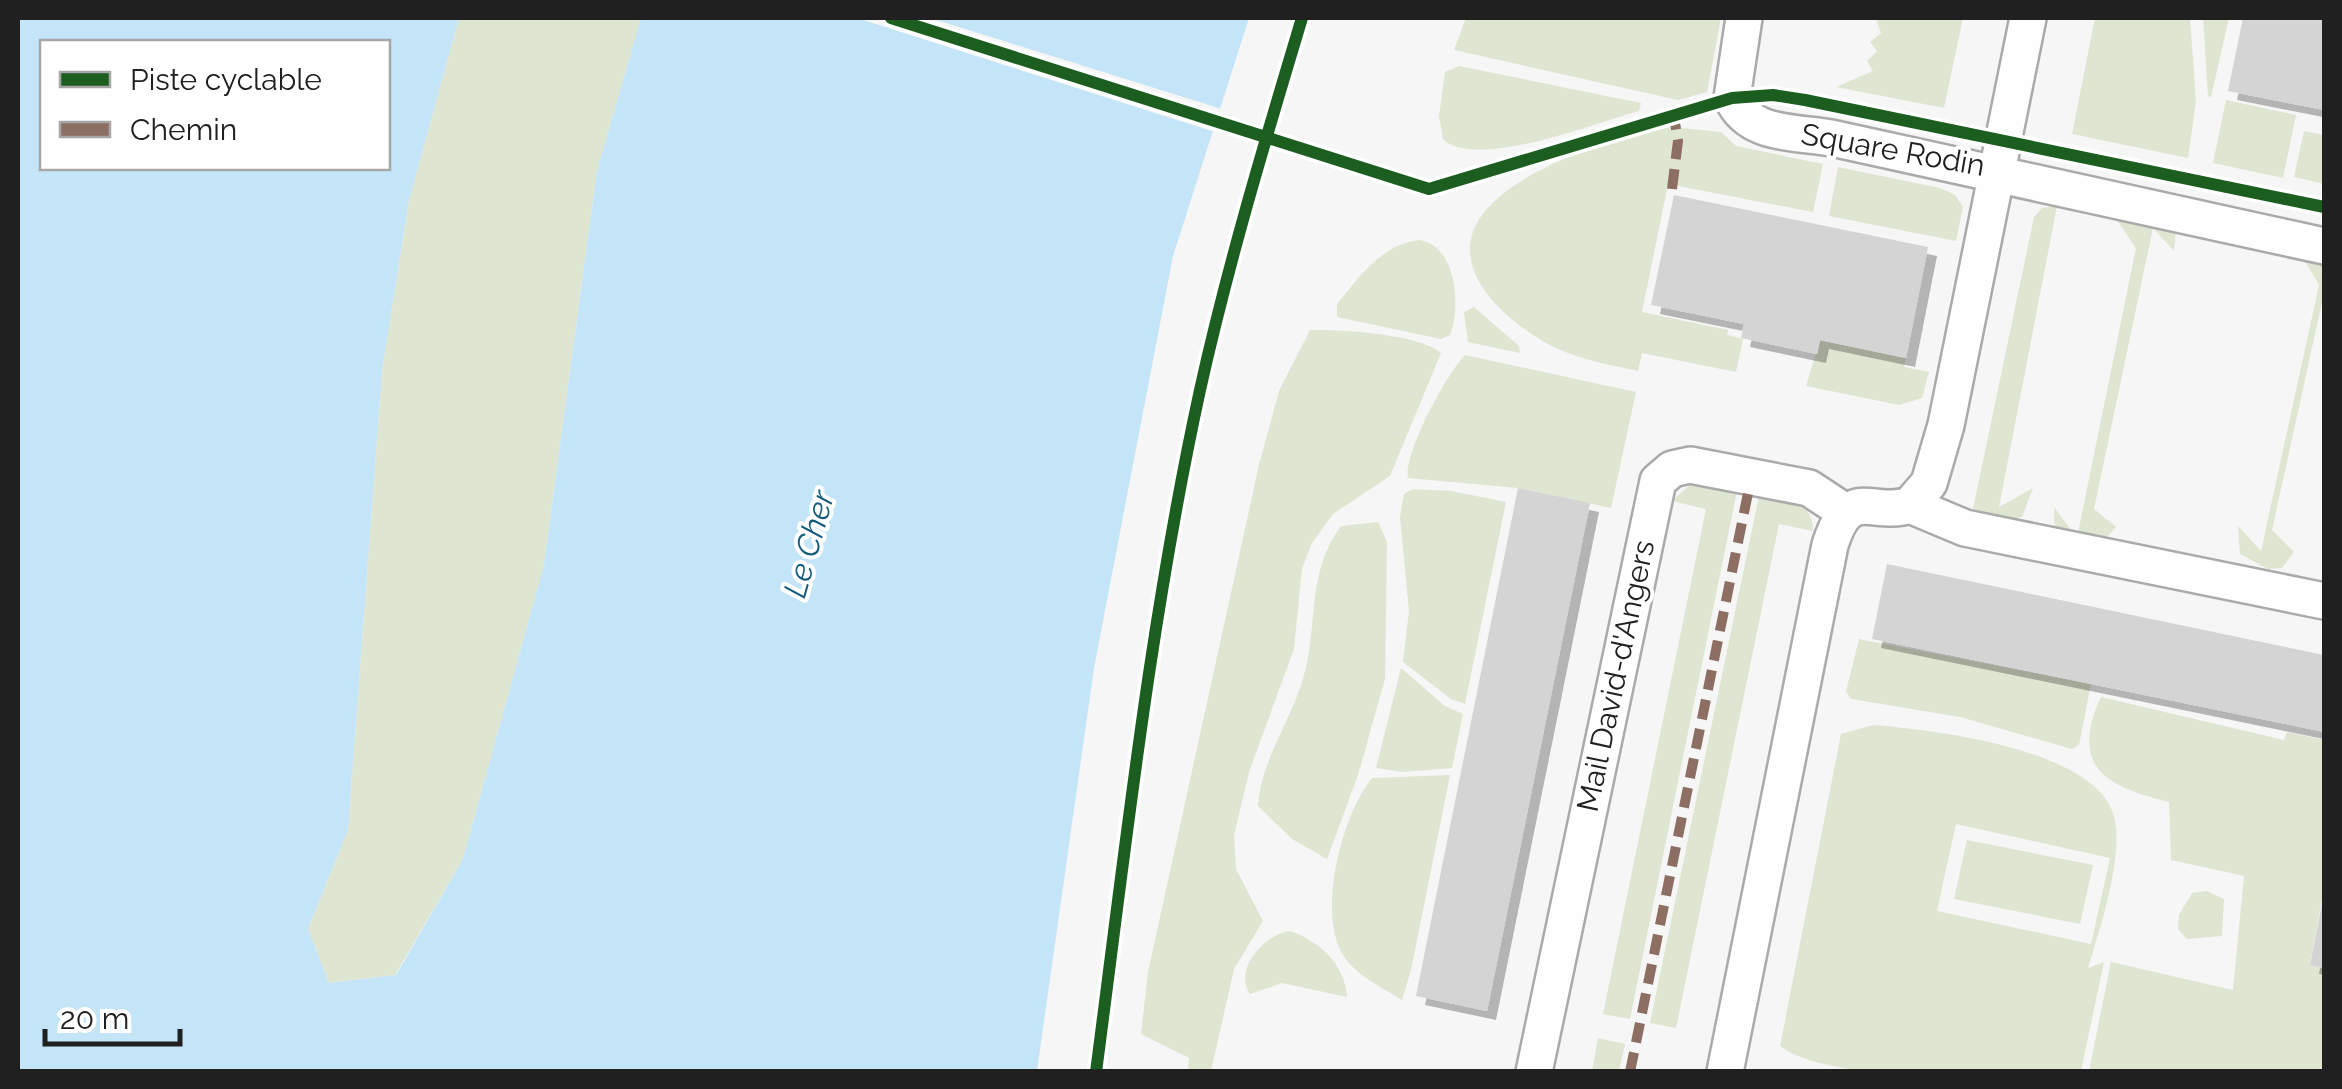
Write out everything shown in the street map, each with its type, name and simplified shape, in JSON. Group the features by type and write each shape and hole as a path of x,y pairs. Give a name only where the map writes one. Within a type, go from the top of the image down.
{"street":[{"name":"Square Rodin","path":"1744,18 1731,85 1737,110 1752,123 1996,173 2028,18"},
{"path":"1910,505 1928,483 1946,425 1996,173 2324,246"},
{"name":"Mail David-d'Angers","path":"1534,1072 1658,481 1672,469 1690,465 1808,488 1847,513"},
{"path":"1725,1072 1830,545 1847,513 1867,504 1910,505 1965,528 2324,600"}],"green space":[{"path":"459,18 641,18 597,171 544,565 463,859 395,975 329,983 308,929 348,830 382,371 409,200"},
{"path":"1466,18 1721,18 1707,92 1678,100 1454,50"},
{"path":"1876,18 1963,18 1944,108 1836,87 1873,71 1867,61 1877,51 1870,42 1881,33"},
{"path":"2095,18 2190,18 2196,101 2188,158 2072,134"},
{"path":"2203,18 2229,18 2211,97 2208,96"},
{"path":"1459,66 1641,103 1639,111 1538,141 1481,150 1459,147 1443,139 1439,116 1445,72"},
{"path":"2226,100 2296,115 2283,178 2213,163"},
{"path":"1672,127 1721,132 1736,146 1823,164 1813,212 1668,184 1642,312 1728,330 1727,335 1743,339 1736,372 1642,353 1638,371 1556,348 1504,312 1477,277 1471,258 1471,238 1480,218 1516,184 1596,147"},
{"path":"2304,131 2324,135 2324,184 2294,177"},
{"path":"1838,167 1940,188 1955,195 1963,207 1956,241 1829,216"},
{"path":"2057,206 1999,507 2033,488 2022,517 2012,520 1973,509 2034,217 2042,208"},
{"path":"2114,216 2176,230 2174,251 2153,228 2094,509 2116,527 2100,545 2055,536 2054,507 2077,538 2136,248"},
{"path":"1419,240 1432,244 1441,253 1453,279 1455,309 1450,335 1441,339 1337,317 1337,304 1372,263 1393,248"},
{"path":"2300,252 2324,255 2324,293 2272,530 2294,552 2282,568 2268,569 2240,554 2238,526 2261,551 2319,285"},
{"path":"1474,307 1519,346 1520,353 1468,342 1464,312"},
{"path":"1310,330 1398,337 1441,353 1390,476 1333,514 1312,543 1302,568 1294,649 1249,772 1234,835 1236,869 1263,921 1234,969 1211,1071 1188,1071 1189,1058 1141,1034 1148,972 1259,465 1279,391"},
{"path":"1820,340 1906,358 1904,367 1929,372 1922,398 1899,405 1806,386"},
{"path":"1465,355 1636,392 1611,508 1518,488 1408,478 1413,451 1428,414"},
{"path":"1691,484 1737,491 1630,1019 1603,1014 1706,509 1672,501"},
{"path":"1413,489 1451,491 1506,502 1465,704 1451,699 1403,662 1409,611 1400,517 1404,494"},
{"path":"1759,496 1802,507 1812,521 1813,531 1779,524 1676,1028 1650,1023"},
{"path":"1378,522 1387,542 1385,679 1358,775 1327,859 1292,839 1258,806 1260,789 1302,682 1317,583 1329,545 1341,526"},
{"path":"1859,639 2091,684 2079,745 2072,749 1960,717 1851,699 1846,691"},
{"path":"1401,668 1445,706 1463,714 1452,768 1402,772 1376,768"},
{"path":"2101,697 2284,740 2287,732 2324,740 2324,889 2310,964 2324,968 2324,1071 2089,1071 2111,962 2233,990 2244,876 2171,860 2169,802 2112,781 2092,757 2092,721"},
{"path":"1873,725 1972,738 2046,759 2077,774 2101,793 2114,816 2116,851 2088,968 2104,962 2081,1071 1880,1072 1806,1059 1780,1046 1841,734","holes":["1956,824 2110,858 2091,944 1937,911"]},
{"path":"1450,775 1402,1000 1351,965 1336,940 1332,892 1336,866 1351,816 1372,778"},
{"path":"1967,840 2093,865 2080,924 1954,899"},
{"path":"2207,891 2224,899 2222,936 2187,939 2178,929 2179,915 2192,893"},
{"path":"1290,931 1329,955 1341,974 1347,997 1282,983 1250,994 1246,974 1254,954 1271,939"},
{"path":"1598,1038 1625,1044 1619,1071 1592,1071"}],"water":[{"name":"Le Cher","path":"18,18 459,18 409,200 382,371 348,830 308,929 329,983 396,975 463,859 544,565 597,171 641,18 1249,18 1173,256 1094,668 1037,1071 18,1071"}],"pier":[{"path":"857,18 930,18 1225,110 1218,133"}],"building":[{"path":"2243,18 2324,18 2324,110 2228,91"},
{"path":"1674,195 1928,247 1906,358 1820,340 1817,354 1741,338 1744,324 1651,305"},
{"path":"1518,488 1590,503 1487,1011 1416,996"},
{"path":"1887,564 2324,655 2324,732 1872,639"},
{"path":"2324,898 2324,968 2310,965"}],"marked path":[{"path":"1672,189 1678,141 1674,117"},
{"path":"1630,1072 1748,493"}],"cycle path":[{"path":"891,18 1429,189 1732,98 1773,95 2324,207"},
{"path":"1096,1072 1141,729 1183,475 1223,296 1302,18"}]}
